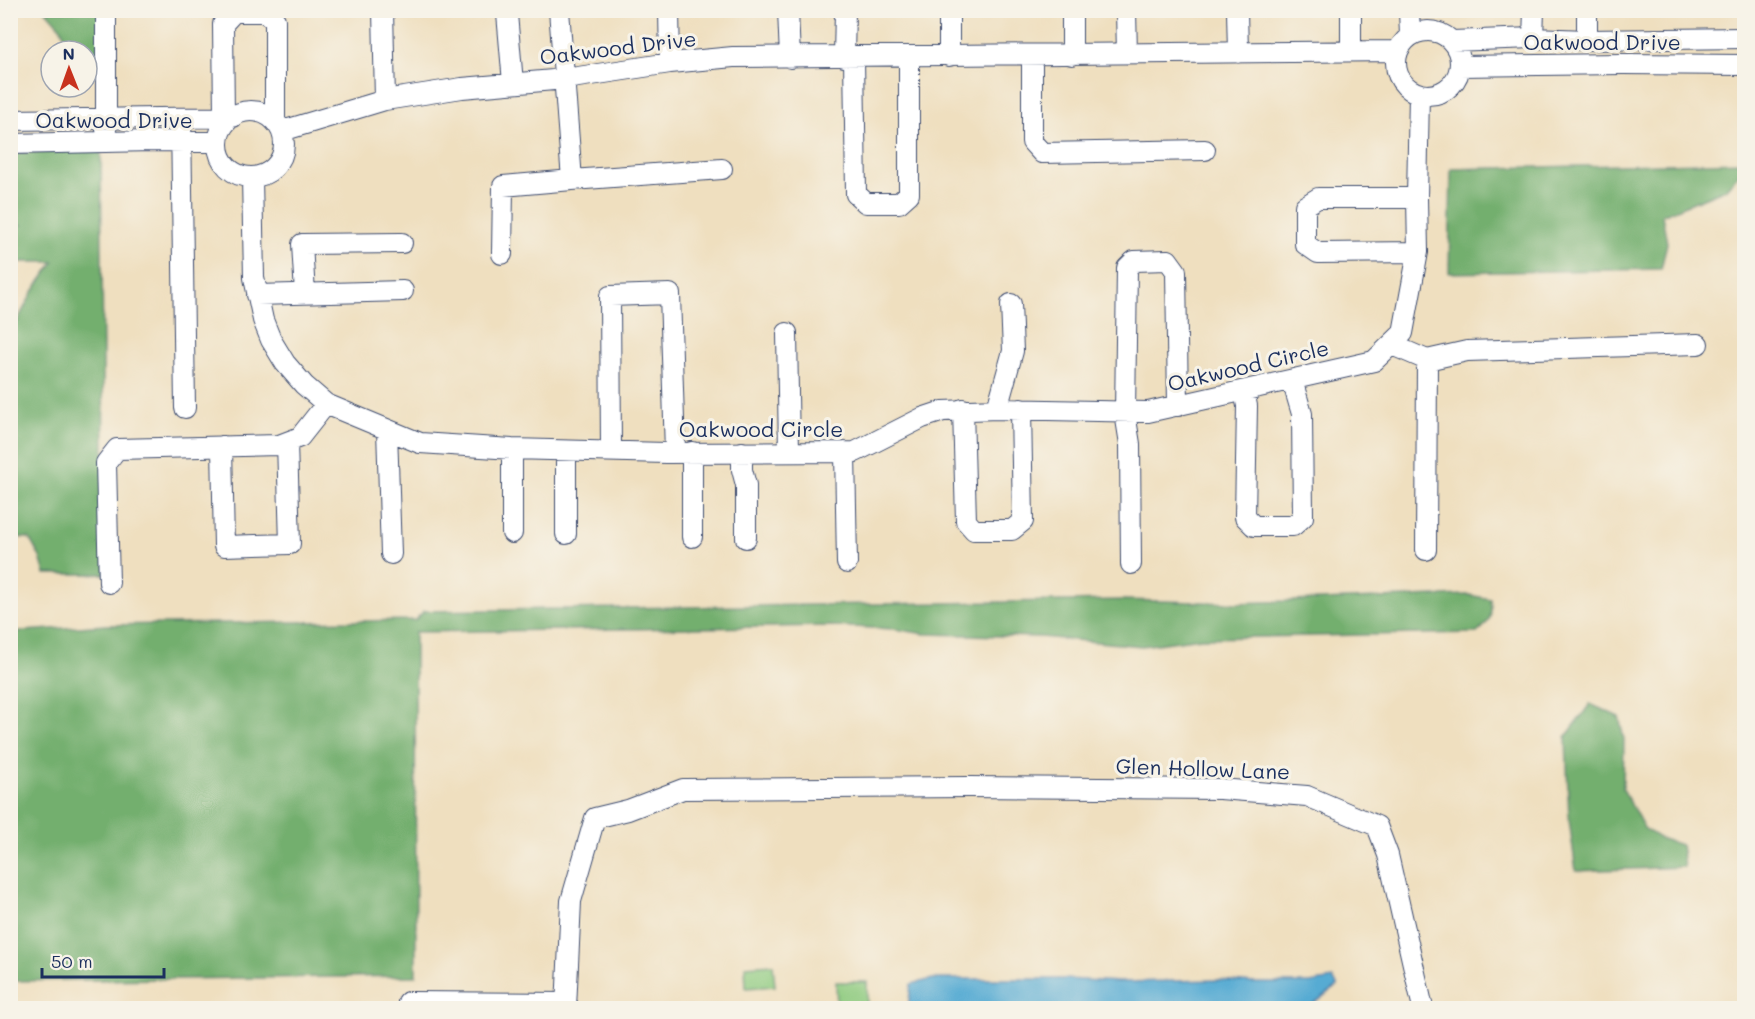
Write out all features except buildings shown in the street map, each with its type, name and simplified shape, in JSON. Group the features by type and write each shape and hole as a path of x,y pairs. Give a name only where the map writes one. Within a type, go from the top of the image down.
{"street":[{"path":"106,10 106,142"},
{"path":"383,10 385,100"},
{"path":"510,10 507,14 513,83"},
{"path":"560,10 572,180"},
{"path":"669,10 670,63"},
{"path":"788,10 790,58"},
{"path":"844,10 849,57 856,194 866,203 899,203 909,194 909,57"},
{"path":"949,10 949,57"},
{"path":"1072,10 1072,55"},
{"path":"1126,10 1127,54"},
{"path":"1237,10 1238,52"},
{"path":"1351,10 1351,51"},
{"path":"1404,44 1422,31 1443,34 1458,50 1460,66 1455,81 1447,89 1437,94 1419,94 1407,88 1400,80 1395,60 1404,44 1409,10"},
{"path":"1533,38 1534,10"},
{"path":"1587,10 1587,40"},
{"path":"229,117 246,111 257,111 268,115 278,126 285,142 284,153 279,163 271,171 262,176 240,176 223,162 218,142 221,130 229,117 223,24 234,12 264,12 275,21 278,126"},
{"name":"Oakwood Drive","path":"1452,41 1533,38 1587,40 1744,38"},
{"path":"1722,38 1724,65"},
{"path":"1559,39 1561,64"},
{"name":"Oakwood Drive","path":"278,126 385,100 462,88 565,79 670,63 733,57 949,57 1351,51 1404,44"},
{"path":"1032,55 1032,142 1042,153 1205,150"},
{"name":"Oakwood Drive","path":"1460,66 1744,65"},
{"name":"Oakwood Circle","path":"252,177 253,259 257,295 263,320 285,363 304,385 326,404 420,443 566,451 855,452 922,417 943,411 1021,409 1148,412 1374,361 1403,333 1418,252 1419,94"},
{"name":"Oakwood Drive","path":"10,120 229,117"},
{"path":"182,118 185,408"},
{"name":"Oakwood Drive","path":"10,144 218,142"},
{"path":"502,254 503,186 722,169"},
{"path":"1417,198 1318,198 1305,206 1305,244 1318,253 1418,252"},
{"path":"305,294 302,244 402,243"},
{"path":"1131,564 1130,444 1125,413 1127,268 1134,261 1168,260 1176,271 1178,406"},
{"path":"257,295 403,291"},
{"path":"611,451 610,296 670,294 692,537"},
{"path":"997,409 1013,351 1011,304"},
{"path":"787,333 789,452"},
{"path":"1392,345 1427,360 1467,351 1698,344"},
{"path":"1425,550 1427,360"},
{"path":"1244,391 1247,406 1245,517 1254,526 1293,526 1303,517 1302,414 1292,380"},
{"path":"109,583 106,463 117,449 279,445 300,437 326,404"},
{"path":"963,409 966,521 974,530 1012,530 1023,521 1021,409"},
{"path":"387,430 391,554"},
{"path":"222,446 224,546 290,544 287,442"},
{"path":"512,449 512,533"},
{"path":"566,451 566,534"},
{"path":"742,452 742,470 746,485 746,538"},
{"path":"844,452 846,563"},
{"name":"Glen Hollow Lane","path":"566,1005 571,901 595,818 628,810 683,789 969,787 1220,789 1307,796 1377,826 1388,855 1423,1008"},
{"path":"408,1002 566,1005"}],"green space":[{"path":"46,11 99,11 100,69 99,39 65,39 61,28"},
{"path":"101,150 105,574 45,574 40,557 29,538 11,537 11,333 32,293 54,262 11,262 11,226 22,225 11,219 10,153"},
{"path":"1744,162 1744,169 1725,189 1662,215 1667,243 1661,269 1449,273 1451,169"},
{"path":"1469,595 1490,599 1490,618 1477,633 1201,638 1142,646 1040,637 925,634 894,629 831,626 415,632 416,976 11,981 11,632 106,625 415,620 424,611 1123,600 1234,603"},
{"path":"1590,704 1619,717 1624,739 1623,789 1644,828 1659,838 1681,845 1684,867 1576,871 1569,820 1566,737"},
{"path":"773,964 775,986 746,988 745,966"},
{"path":"836,982 867,982 867,1008 837,1008"}],"water":[{"path":"933,979 1066,979 1120,982 1220,980 1253,983 1310,983 1333,979 1338,986 1307,1008 908,1008 911,984"}]}
